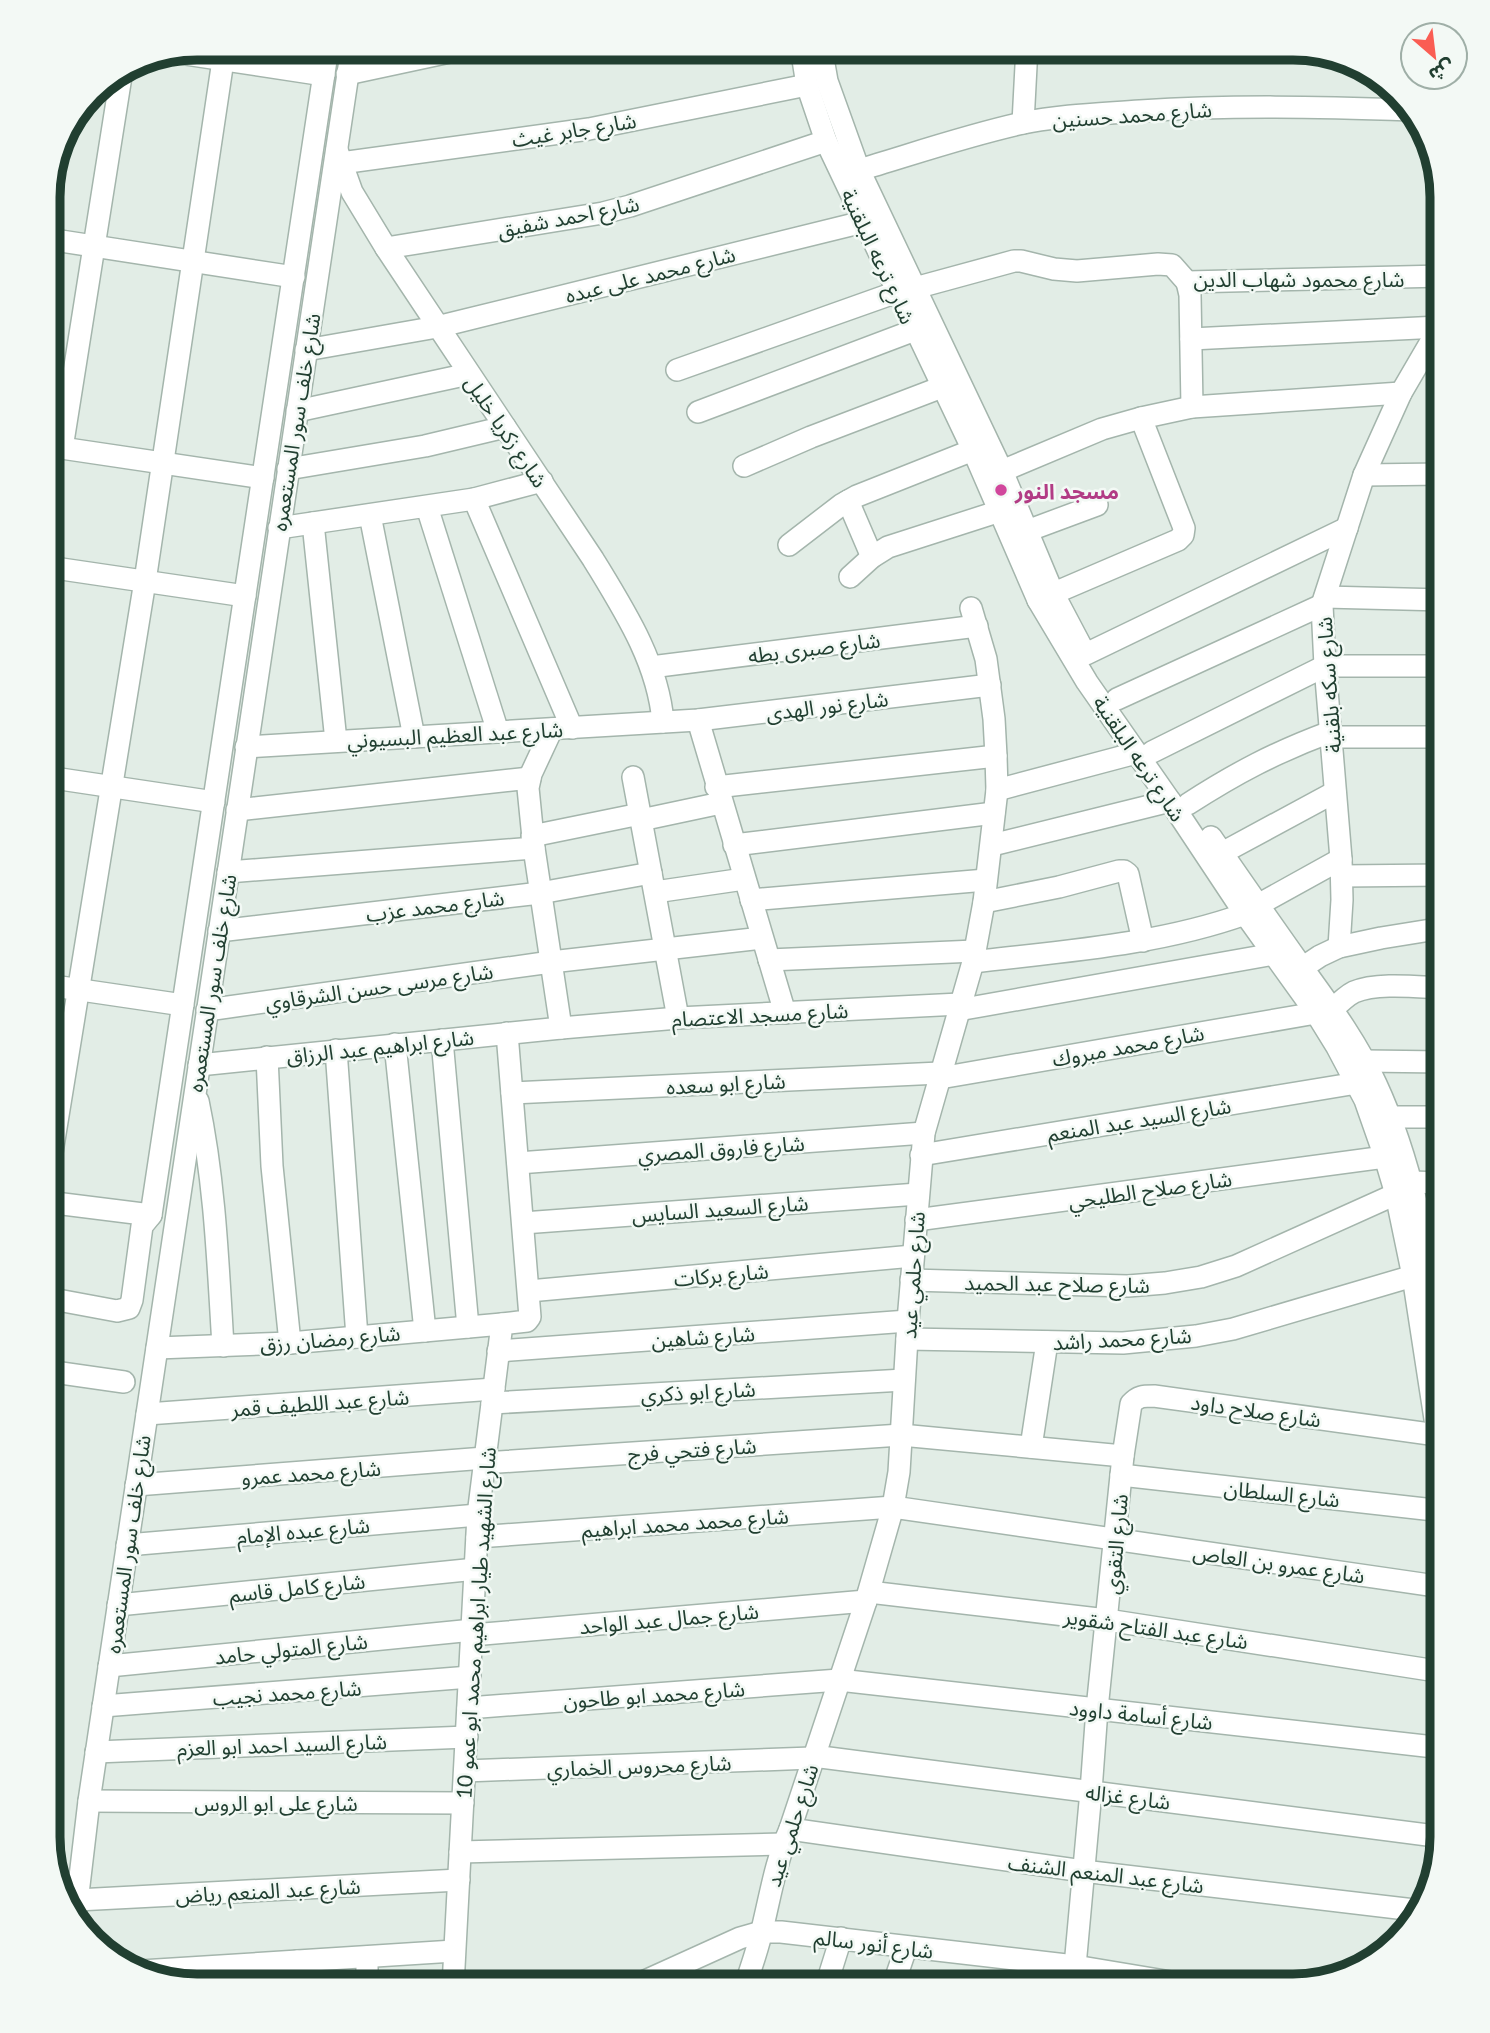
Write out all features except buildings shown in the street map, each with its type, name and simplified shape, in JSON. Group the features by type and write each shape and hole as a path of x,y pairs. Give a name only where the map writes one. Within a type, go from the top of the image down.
{"street":[{"path":"60,1104 145,581 223,60"},
{"path":"253,60 324,75"},
{"path":"60,1300 117,1311 129,1308 142,1226 151,1215 326,60"},
{"name":"شارع خلف سور المستعمره","path":"77,1903 96,1752 296,411 338,155 350,60"},
{"path":"347,74 412,60"},
{"name":"شارع ترعه البلقنية","path":"810,60 807,85 826,141 863,222 906,290 1002,471 1027,531 1045,596 1117,699 1144,752"},
{"name":"شارع ترعه البلقنية","path":"817,60 906,290 915,330 1000,512 1045,596 1070,655 1144,752 1324,1011 1365,1061 1390,1117 1404,1188 1429,1277 1430,1297"},
{"path":"1023,123 1027,60"},
{"path":"60,421 94,246 120,83"},
{"name":"شارع جابر غيث","path":"338,155 589,129 807,85"},
{"name":"شارع محمد حسنين","path":"859,170 985,132 1066,116 1192,108 1312,106 1399,110"},
{"name":"شارع احمد شفيق","path":"386,248 603,213 826,141"},
{"name":"شارع زكريا خليل","path":"338,155 352,192 386,248 542,481 622,608 651,667 661,701 663,722"},
{"name":"شارع محمد على عبده","path":"438,327 863,222"},
{"path":"60,241 294,277"},
{"name":"شارع محمود شهاب الدين","path":"906,290 1021,261 1077,271 1172,265 1187,282 1430,276"},
{"path":"1187,282 1190,295 1192,407"},
{"path":"677,370 906,290"},
{"path":"306,350 438,327"},
{"path":"698,412 915,330"},
{"path":"1191,339 1430,335"},
{"name":"شارع سكه بلقنية","path":"1339,947 1342,925 1341,868 1325,666 1324,601 1364,475 1401,393 1430,348"},
{"path":"296,411 469,374"},
{"path":"744,466 811,436 942,387"},
{"path":"1002,471 1102,429 1192,407 1401,393"},
{"path":"1045,596 1178,540 1183,535 1184,528 1141,418"},
{"path":"288,469 425,446 505,427"},
{"path":"60,448 263,478"},
{"path":"789,545 848,501 973,450"},
{"path":"1364,475 1430,474"},
{"path":"279,528 474,499 542,481"},
{"path":"474,499 562,728 530,778 529,793 533,842 561,1028"},
{"path":"848,501 872,557"},
{"path":"1027,531 1097,505"},
{"path":"426,507 498,732"},
{"path":"850,577 888,547 1000,512"},
{"path":"370,515 414,737"},
{"path":"313,523 336,741"},
{"path":"1086,654 1347,528"},
{"path":"60,570 245,596"},
{"path":"1117,699 1324,601 1430,600"},
{"name":"شارع صبرى بطه","path":"651,667 974,617"},
{"name":"شارع حلمي عيد","path":"749,1974 772,1882 868,1596 893,1507 899,1472 907,1330 924,1133 974,957 992,845 997,790 990,685 974,617"},
{"path":"997,790 1144,752 1325,666 1430,666"},
{"name":"شارع نور الهدى","path":"663,722 990,685"},
{"path":"698,720 785,1013"},
{"name":"شارع عبد العظيم البسيوني","path":"246,747 663,722"},
{"path":"992,845 1179,802 1289,747 1330,735 1430,737"},
{"path":"228,872 533,842 641,817 719,795 996,756"},
{"path":"633,777 678,1018"},
{"path":"237,810 530,778"},
{"path":"60,779 214,802"},
{"path":"1222,853 1335,792"},
{"name":"شارع ترعه البلقنية","path":"1179,802 1222,853 1274,954 1296,972"},
{"path":"734,845 994,814"},
{"path":"769,960 974,957 1143,941 1212,926 1341,868 1430,874"},
{"path":"984,902 1122,871 1128,874 1143,941"},
{"name":"شارع محمد عزب","path":"219,931 540,893 653,883 744,879"},
{"path":"751,900 986,880"},
{"path":"1296,972 1339,947 1430,930"},
{"name":"شارع مرسى حسن الشرقاوي","path":"207,1010 551,962 762,938"},
{"name":"شارع مسجد الاعتصام","path":"561,1028 678,1018 959,1007 1274,954"},
{"path":"60,987 183,1005"},
{"path":"1324,1011 1355,992 1368,988 1430,988"},
{"name":"شارع ترعه البلقنية","path":"1324,1011 1357,1083 1385,1157 1404,1188"},
{"name":"شارع محمد مبروك","path":"940,1075 1324,1011"},
{"name":"شارع ابراهيم عبد الرزاق","path":"197,1075 267,1057 561,1028"},
{"path":"502,1324 529,1320 530,1317 507,1033"},
{"path":"442,1040 468,1327"},
{"path":"395,1044 425,1331"},
{"path":"336,1050 357,1337"},
{"path":"267,1057 272,1166 290,1343"},
{"path":"1365,1061 1430,1062"},
{"path":"197,1075 216,1236 223,1346"},
{"name":"شارع ابو سعده","path":"512,1093 940,1075"},
{"name":"شارع السيد عبد المنعم","path":"921,1155 1357,1083"},
{"path":"1390,1117 1430,1117"},
{"name":"شارع فاروق المصري","path":"518,1163 924,1133"},
{"name":"شارع صلاح الطليحي","path":"916,1220 1385,1157"},
{"path":"1404,1188 1430,1184"},
{"name":"شارع صلاح عبد الحميد","path":"911,1280 1128,1286 1189,1279 1236,1266 1404,1188"},
{"name":"شارع السعيد السايس","path":"523,1223 918,1195"},
{"path":"60,1204 151,1215"},
{"name":"شارع بركات","path":"529,1291 913,1256"},
{"name":"شارع محمد راشد","path":"907,1330 1047,1342 1123,1343 1196,1336 1233,1329 1429,1277"},
{"name":"شارع رمضان رزق","path":"157,1348 290,1343 502,1324"},
{"name":"شارع الشهيد طيار ابراهيم محمد ابو عمو 10","path":"453,1973 478,1515 502,1324"},
{"name":"شارع شاهين","path":"498,1351 907,1330"},
{"path":"1031,1447 1047,1342"},
{"path":"60,1373 124,1382"},
{"name":"شارع ابو ذكري","path":"493,1396 904,1380"},
{"name":"شارع صلاح داود","path":"1122,1465 1131,1404 1142,1395 1430,1434"},
{"name":"شارع عبد اللطيف قمر","path":"147,1414 493,1396"},
{"name":"شارع فتحي فرج","path":"485,1461 901,1435 1031,1447"},
{"name":"شارع السلطان","path":"1031,1447 1122,1465 1430,1509"},
{"name":"شارع محمد عمرو","path":"136,1485 485,1461"},
{"name":"شارع التقوي","path":"1075,1966 1097,1709 1122,1465"},
{"name":"شارع محمد محمد ابراهيم","path":"477,1537 893,1507 1115,1540"},
{"name":"شارع عبده الإمام","path":"127,1545 478,1515"},
{"name":"شارع عمرو بن العاص","path":"1115,1540 1430,1585"},
{"name":"شارع كامل قاسم","path":"118,1605 476,1569"},
{"name":"شارع عبد الفتاح شقوير","path":"868,1596 1107,1620 1430,1670"},
{"name":"شارع جمال عبد الواحد","path":"472,1632 868,1596"},
{"name":"شارع المتولي حامد","path":"109,1666 472,1632"},
{"name":"شارع محمد نجيب","path":"103,1706 470,1677"},
{"name":"شارع محمد ابو طاحون","path":"468,1708 839,1680"},
{"name":"شارع أسامة داوود","path":"839,1680 1430,1747"},
{"name":"شارع السيد احمد ابو العزم","path":"96,1752 467,1737"},
{"name":"شارع محروس الخماري","path":"465,1771 813,1757"},
{"name":"شارع غزاله","path":"813,1757 1430,1835"},
{"name":"شارع على ابو الروس","path":"89,1801 463,1803"},
{"name":"شارع عبد المنعم الشنف","path":"460,1852 787,1837 1409,1909"},
{"name":"شارع عبد المنعم رياض","path":"80,1909 459,1880"},
{"path":"663,1973 740,1938 761,1932"},
{"name":"شارع أنور سالم","path":"761,1932 799,1933 1122,1974"},
{"path":"830,1974 841,1938"},
{"path":"897,1974 906,1948"},
{"path":"237,1973 296,1961 454,1951"},
{"path":"367,1957 367,1973"},
{"path":"296,1961 296,1973"},
{"path":"684,1973 687,1963"}],"place":[{"name":"مسجد النور","path":"1001,490"}]}
